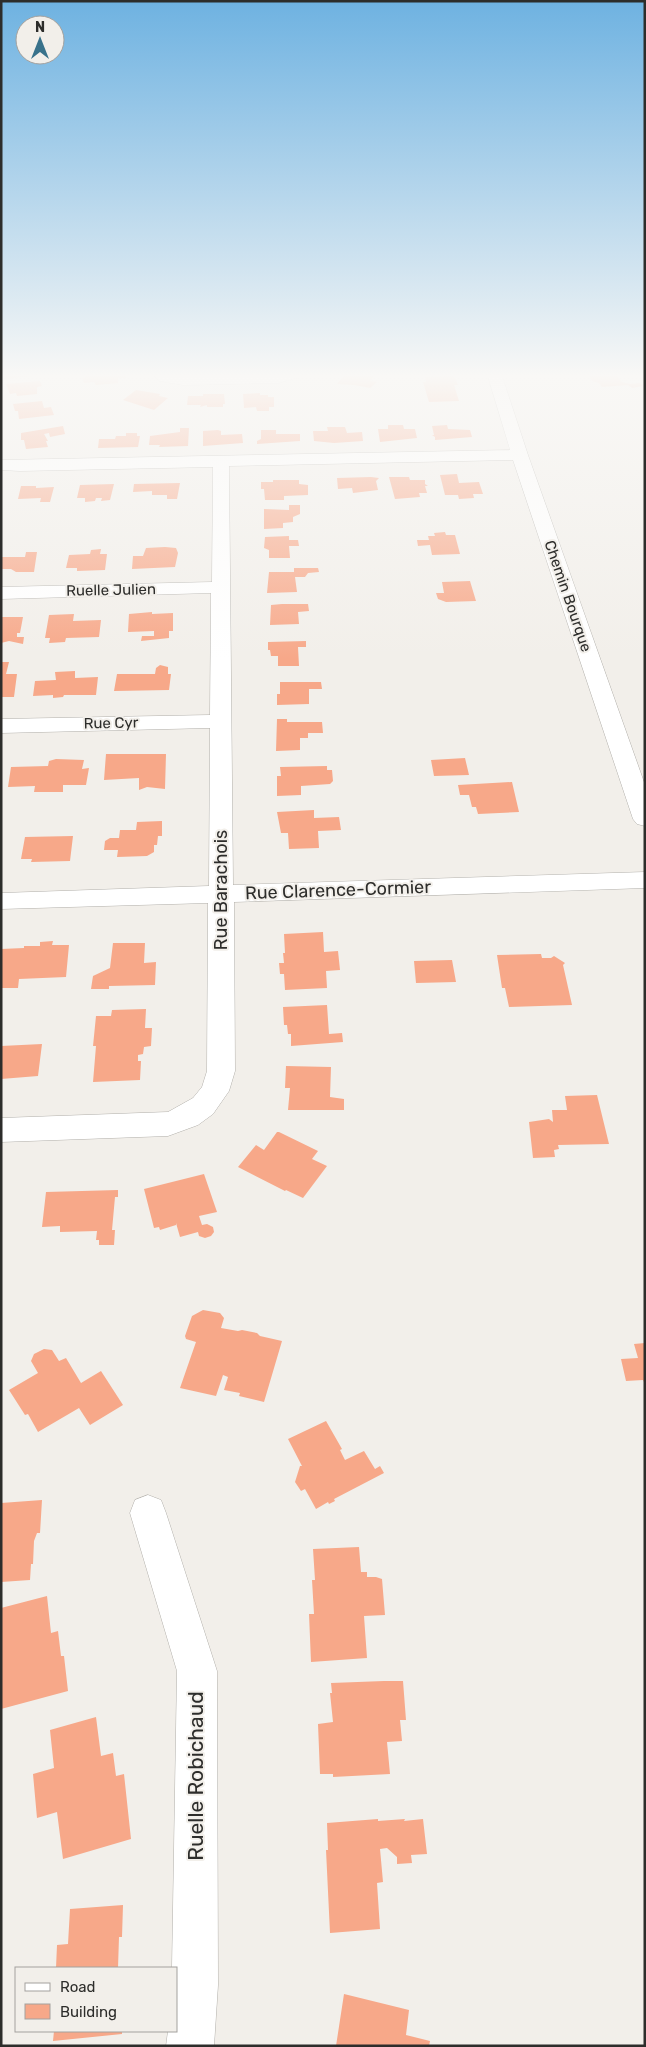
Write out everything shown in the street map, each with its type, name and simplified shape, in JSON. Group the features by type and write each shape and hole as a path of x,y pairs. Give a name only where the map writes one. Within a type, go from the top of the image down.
{"street":[{"name":"Rue Barachois","path":"1,1130 168,1124 193,1115 210,1101 219,1082 221,1071 221,469"},
{"name":"Chemin Bourque","path":"525,469 645,819"},
{"name":"Ruelle Julien","path":"1,593 221,587"},
{"name":"Rue Cyr","path":"1,726 221,721"},
{"name":"Rue Clarence-Cormier","path":"1,901 645,880"},
{"name":"Ruelle Robichaud","path":"148,1513 197,1671 195,1985 190,2046"}],"building":[{"path":"457,474 459,483 479,482 483,494 473,494 474,498 459,499 458,495 445,495 440,475"},
{"path":"389,477 409,477 410,480 425,480 425,484 428,486 425,486 427,493 419,493 420,497 395,499"},
{"path":"337,478 379,478 376,481 378,490 353,493 352,488 338,489"},
{"path":"273,480 299,480 299,484 308,485 308,495 284,496 284,500 265,500 264,489 261,489 261,482 273,482"},
{"path":"180,483 177,499 167,499 167,495 152,495 152,491 133,492 134,484"},
{"path":"114,484 110,500 101,501 102,498 96,498 95,501 85,502 85,498 77,498 80,485"},
{"path":"21,486 36,486 36,488 54,487 50,502 40,502 41,498 18,499"},
{"path":"289,505 300,505 300,514 293,517 293,522 283,523 283,528 264,529 264,509 289,510"},
{"path":"445,532 446,535 455,535 460,554 432,555 430,545 418,546 417,540 429,540 428,536 435,536 434,533"},
{"path":"289,536 289,540 298,540 299,546 289,546 290,558 269,558 269,550 264,548 265,537"},
{"path":"146,548 176,548 178,553 175,567 132,569 133,556 143,556"},
{"path":"101,549 100,554 107,554 105,570 77,571 77,568 66,568 69,555 90,554 91,550"},
{"path":"26,552 37,552 34,572 16,572 11,569 1,569 1,557 25,557"},
{"path":"294,568 318,568 319,572 308,573 305,577 295,577 297,592 267,593 269,572 294,572"},
{"path":"470,581 476,601 446,602 438,599 436,593 444,593 442,582"},
{"path":"308,604 309,611 298,612 299,624 270,625 271,605"},
{"path":"152,612 152,614 173,613 173,631 169,631 169,638 141,641 142,636 154,636 154,631 128,632 129,614"},
{"path":"74,614 73,621 101,620 99,637 66,638 65,642 49,643 50,638 45,638 49,615"},
{"path":"1,617 23,617 20,633 17,633 17,637 24,637 23,644 9,641 1,643"},
{"path":"306,641 306,647 298,647 299,666 278,666 278,656 271,656 270,650 268,650 268,642"},
{"path":"1,662 9,662 6,674 17,674 14,697 1,697"},
{"path":"160,665 168,667 168,674 171,674 169,690 114,691 117,674 155,674 156,668"},
{"path":"75,671 75,678 98,677 96,695 64,695 63,697 53,698 53,695 33,696 35,681 56,680 55,672"},
{"path":"280,682 321,682 322,689 309,689 309,704 277,705 277,694 280,694"},
{"path":"277,719 287,719 287,722 322,722 323,733 308,733 308,738 300,738 300,750 276,751"},
{"path":"106,754 166,754 165,789 147,787 139,790 139,778 104,780"},
{"path":"465,758 469,775 434,776 431,760"},
{"path":"56,759 84,760 82,769 89,768 86,785 63,785 63,792 34,792 35,786 8,787 11,767 48,766 49,761"},
{"path":"327,766 327,770 332,770 333,781 330,784 301,786 301,795 277,796 277,776 281,776 280,767"},
{"path":"512,782 519,812 478,814 476,807 472,807 469,795 460,795 458,785"},
{"path":"314,810 314,818 339,817 341,830 318,831 319,848 289,849 288,833 281,833 277,812"},
{"path":"162,821 162,836 158,836 157,845 154,845 154,852 147,856 117,857 118,850 104,850 105,841 110,838 119,838 120,830 136,830 137,822"},
{"path":"73,836 70,861 31,862 32,859 21,859 25,837"},
{"path":"323,932 324,952 338,951 340,970 326,971 327,988 285,990 284,974 280,974 279,963 284,963 284,934"},
{"path":"53,941 52,945 69,945 66,977 19,979 18,988 1,988 1,949 40,946 40,942"},
{"path":"113,943 145,943 144,963 156,962 155,985 109,986 109,989 91,989 93,976 110,968"},
{"path":"541,954 542,958 554,956 565,963 563,965 572,1005 509,1007 505,988 502,988 497,955"},
{"path":"452,960 456,982 416,983 414,961"},
{"path":"327,1005 329,1034 342,1033 343,1042 291,1046 291,1034 288,1034 287,1025 284,1025 283,1007"},
{"path":"146,1009 145,1028 152,1028 151,1046 144,1047 143,1054 138,1055 138,1061 141,1061 140,1080 93,1082 96,1046 93,1046 96,1016 111,1016 112,1010"},
{"path":"42,1044 38,1076 1,1079 1,1046"},
{"path":"286,1066 331,1067 330,1097 344,1099 344,1110 288,1110 290,1088 285,1088"},
{"path":"597,1095 609,1144 558,1145 559,1149 554,1150 555,1157 533,1158 529,1122 549,1119 553,1122 552,1110 567,1110 565,1096"},
{"path":"277,1132 318,1151 312,1159 327,1166 303,1198 238,1167 256,1145 264,1150"},
{"path":"204,1174 217,1212 199,1216 202,1225 207,1224 213,1227 214,1232 211,1236 205,1238 199,1236 198,1232 180,1237 176,1223 176,1225 160,1230 159,1227 154,1228 144,1189"},
{"path":"118,1190 118,1197 115,1197 112,1230 115,1230 114,1245 99,1245 99,1240 96,1240 97,1231 60,1232 60,1226 42,1227 46,1192"},
{"path":"203,1310 220,1313 224,1318 221,1328 257,1333 260,1336 282,1341 264,1402 239,1396 240,1393 224,1390 228,1377 223,1375 216,1396 180,1388 196,1342 186,1339 185,1336 192,1316"},
{"path":"645,1343 645,1384 643,1380 626,1381 621,1359 638,1358 634,1344"},
{"path":"44,1349 52,1350 59,1361 66,1358 81,1383 101,1371 123,1405 90,1425 79,1408 38,1432 28,1414 25,1415 9,1390 38,1373 31,1361 34,1354"},
{"path":"326,1421 342,1449 340,1450 345,1460 364,1451 375,1469 380,1466 384,1473 334,1499 335,1501 329,1504 328,1502 316,1509 305,1489 301,1491 295,1482 300,1466 302,1466 288,1439"},
{"path":"42,1500 40,1533 37,1533 34,1541 30,1580 1,1582 1,1503"},
{"path":"359,1547 361,1572 367,1572 367,1577 382,1579 385,1615 364,1616 367,1658 311,1662 309,1614 314,1614 312,1580 315,1580 313,1549"},
{"path":"47,1596 51,1633 58,1631 61,1656 64,1656 68,1691 1,1709 1,1608"},
{"path":"403,1681 406,1720 400,1720 402,1741 387,1742 390,1774 333,1777 333,1774 320,1774 318,1724 333,1722 330,1693 332,1693 331,1683"},
{"path":"96,1717 101,1756 113,1753 116,1776 124,1774 131,1839 63,1859 57,1812 37,1818 33,1774 54,1768 50,1730"},
{"path":"378,1819 378,1821 405,1819 404,1821 423,1819 427,1854 411,1855 412,1863 397,1864 397,1857 387,1848 380,1849 383,1882 377,1883 380,1929 330,1933 326,1850 328,1850 327,1823"},
{"path":"123,1905 122,1937 119,1937 118,1967 56,1967 57,1945 68,1944 70,1909"},
{"path":"344,1994 409,2010 406,2035 430,2041 429,2046 336,2046"},
{"path":"54,2032 122,2032 122,2034 53,2041"}]}
